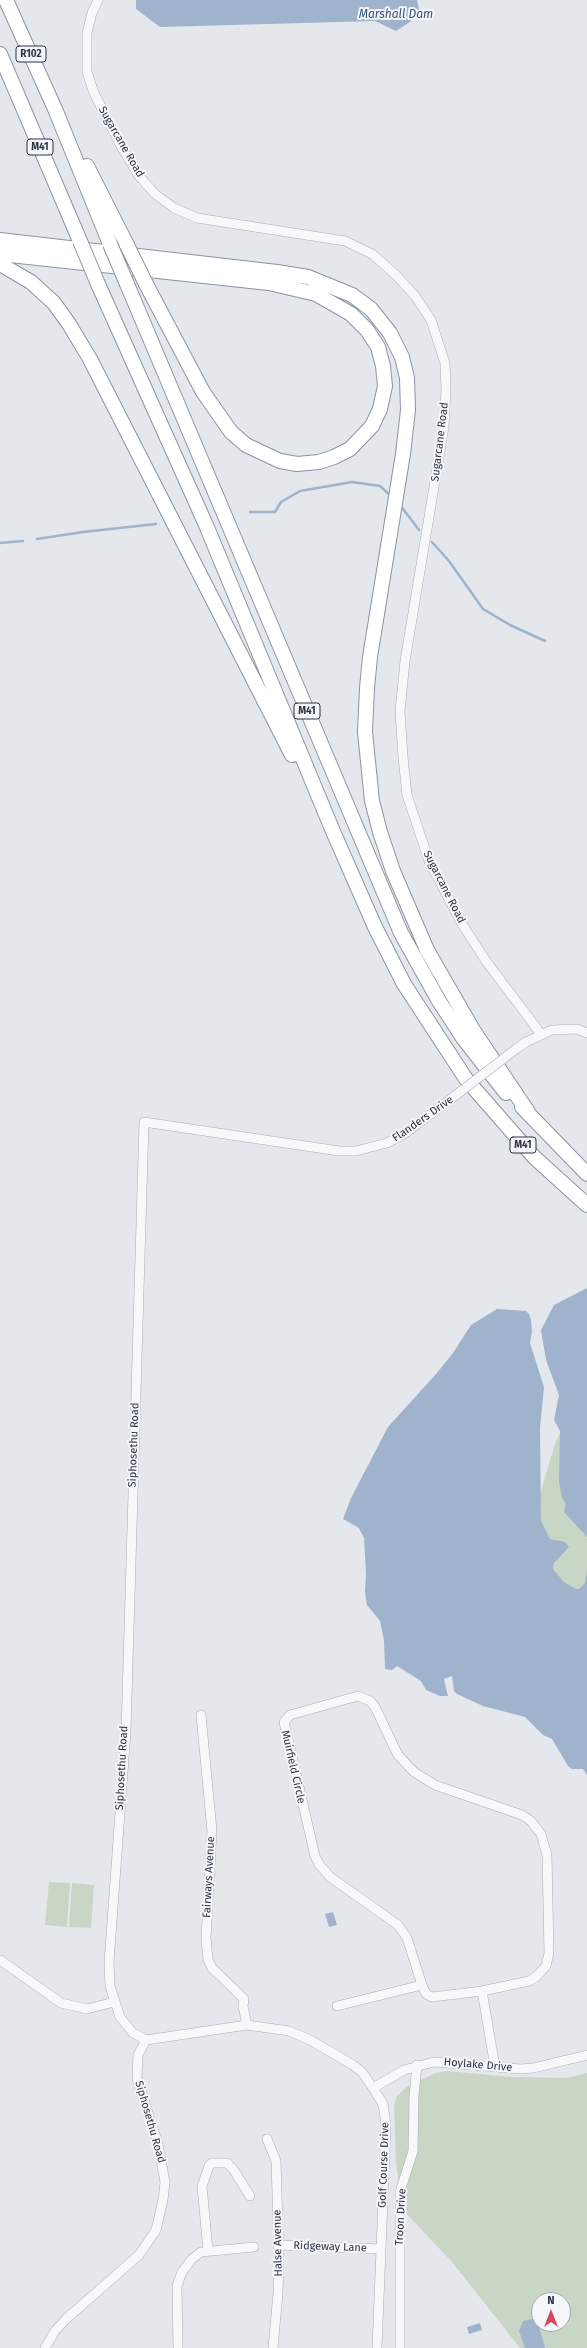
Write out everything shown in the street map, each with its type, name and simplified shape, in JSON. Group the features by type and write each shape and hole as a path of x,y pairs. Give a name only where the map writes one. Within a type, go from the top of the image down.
{"highway":[{"name":"R102","path":"6,0 55,109"},
{"name":"M41","path":"0,54 98,284 206,526 332,829 375,927 398,973 449,1056 479,1095 534,1157 587,1205"},
{"name":"M41","path":"55,109 110,244 401,933 439,1001 463,1038 514,1102 528,1112 587,1174"},
{"path":"0,254 269,283 316,294 351,314 367,330 378,347 383,366 385,386 380,409 372,426 350,449 319,462 297,464 280,461 246,445 231,432 203,392 146,284 127,245 70,132 55,109"},
{"path":"0,240 261,270 308,277 352,295 371,309 390,333 402,357 407,378 408,410 403,454 370,657 367,688 365,732 372,801 393,871 427,950 473,1030 528,1112"},
{"path":"0,264 31,282 54,303 87,353 332,829"}],"street":[{"name":"Sugarcane Road","path":"98,0 92,13 87,33 87,72 94,93 122,148 139,176 155,194 174,208 197,218 345,241 372,254 396,275 415,296 431,320 445,363 446,390 444,427 405,661 400,711 402,757 407,795 429,861 462,924 486,960 541,1034"},
{"name":"Flanders Drive","path":"144,1122 339,1151 356,1151 387,1143 404,1134 516,1049 541,1034 564,1028 587,1033"},
{"name":"Siphosethu Road","path":"45,2348 55,2331 66,2319 138,2255 156,2230 163,2200 165,2182 158,2144 137,2078 138,2055 146,2040 132,2032 126,2025 114,2002 109,1962 126,1731 144,1122"},
{"name":"Muirfield Circle","path":"351,1697 363,1697 375,1707 398,1755 414,1772 435,1785 522,1815 536,1827 545,1844 547,1855 548,1959 542,1972 529,1981 482,1991 432,1997 426,1994 422,1985 403,1931 394,1920 330,1877 315,1856 283,1727 286,1718 290,1715 351,1697"},
{"name":"Fairways Avenue","path":"201,1715 212,1831 206,1938 208,1960 212,1968 244,1999 243,2006 247,2025"},
{"path":"0,1960 61,2003 87,2009 99,2008 114,2002"},
{"path":"337,2006 422,1985"},
{"path":"482,1991 495,2067"},
{"name":"Golf Course Drive","path":"146,2040 247,2025 289,2031 310,2040 353,2065 373,2088 383,2104 386,2125 377,2348"},
{"name":"Hoylake Drive","path":"373,2088 417,2064 448,2062 495,2067 533,2068 587,2055"},
{"name":"Troon Drive","path":"400,2348 400,2192 413,2151 414,2096 417,2064"},
{"name":"Halse Avenue","path":"268,2139 276,2161 279,2245 279,2282 273,2348"},
{"path":"208,2251 202,2186 209,2166 212,2163 227,2163 250,2196"},
{"name":"Ridgeway Lane","path":"279,2245 381,2249"},
{"path":"178,2348 178,2279 192,2259 208,2251 254,2248"}],"green space":[{"path":"587,1394 587,1730 527,1538 554,1447 565,1422"},
{"path":"49,1882 70,1883 67,1927 45,1925"},
{"path":"72,1883 94,1885 91,1928 69,1927"},
{"path":"447,2071 512,2077 567,2078 587,2073 587,2348 520,2348 452,2262 403,2210 396,2163 394,2105 397,2096 408,2086 436,2073"}],"water":[{"name":"Marshall Dam","path":"136,0 417,0 419,9 410,22 396,31 375,21 160,27 136,9"},
{"path":"587,1288 587,1537 564,1512 566,1504 562,1498 559,1482 560,1431 554,1420 559,1395 546,1360 541,1330 554,1305"},
{"path":"497,1309 526,1311 531,1320 532,1332 530,1343 544,1387 540,1428 541,1521 550,1539 565,1542 569,1547 554,1563 553,1569 564,1582 576,1589 579,1589 585,1583 587,1571 587,1775 583,1769 572,1769 568,1766 552,1739 543,1735 525,1717 483,1706 457,1694 454,1691 452,1676 444,1679 448,1696 440,1696 426,1690 421,1681 397,1666 392,1670 385,1669 384,1640 380,1621 367,1605 365,1592 366,1574 364,1538 359,1528 343,1519 351,1498 388,1427 436,1374 453,1353 471,1325"},
{"path":"333,1912 337,1925 329,1927 325,1914"},
{"path":"531,2319 531,2332 541,2332 545,2348 525,2348 519,2331 523,2321"},
{"path":"480,2323 482,2330 469,2334 467,2327"}],"waterway":[{"path":"250,512 275,512 281,502 300,491 352,482 380,486 391,496"},
{"path":"400,505 419,530"},
{"path":"37,539 156,524"},
{"path":"0,543 23,541"},
{"path":"432,542 449,561 483,609 510,625 545,641"}]}
